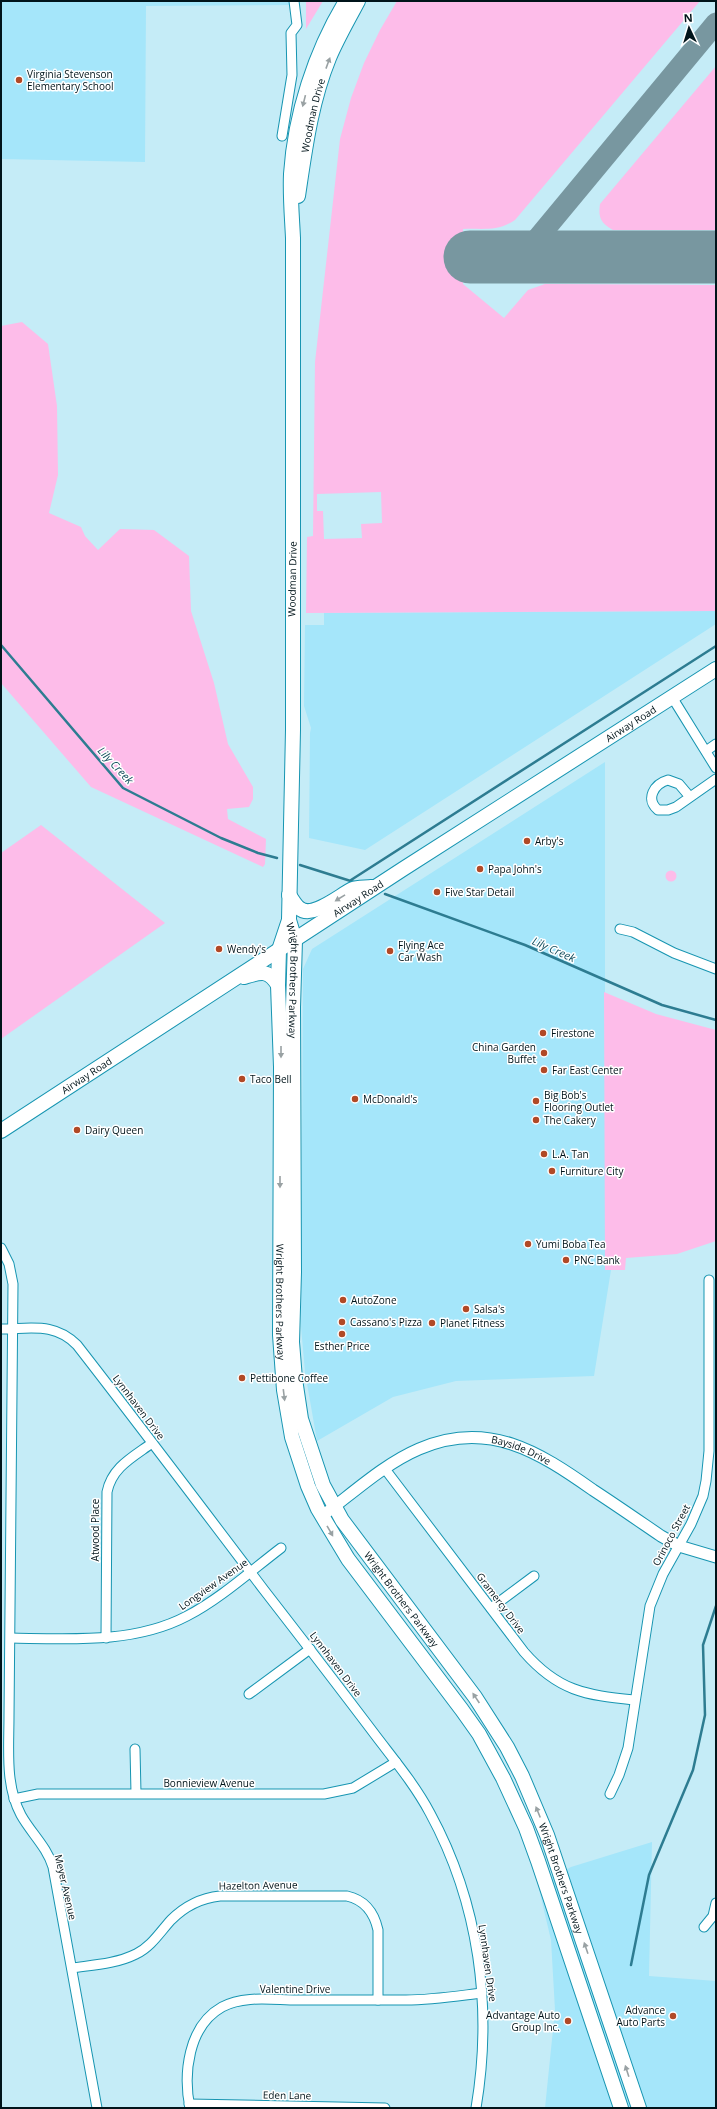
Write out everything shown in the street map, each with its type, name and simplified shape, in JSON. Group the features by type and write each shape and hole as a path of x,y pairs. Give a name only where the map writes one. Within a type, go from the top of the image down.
{"main road":[{"name":"Woodman Drive","path":"289,920 292,730 293,238 291,176 300,118 319,55 346,1"},
{"name":"Woodman Drive","path":"293,238 305,145 313,106 329,59 358,1"},
{"name":"Airway Road","path":"1,1131 376,886 716,669"},
{"path":"289,895 299,909 318,909 330,904 353,889 376,886"},
{"name":"Wright Brothers Parkway","path":"289,920 286,945 278,985 281,1043 280,1335 281,1367 287,1418 294,1445 308,1486 322,1516 348,1559 462,1710 479,1734 496,1764 531,1841 621,2108"},
{"name":"Wright Brothers Parkway","path":"286,945 293,1046 294,1272 292,1342 295,1380 301,1419 312,1456 323,1485 355,1538 476,1697 507,1747 522,1776 552,1848 640,2108"},
{"path":"232,980 259,972 272,976 278,985"}],"street":[{"path":"282,136 292,75 291,33 297,25 294,1"},
{"path":"672,697 716,768"},
{"path":"706,751 716,744"},
{"path":"690,796 716,779"},
{"path":"620,929 633,932 674,953 716,968"},
{"name":"Meyer Avenue","path":"1,1248 12,1279 13,1329 11,1638 5,1716 10,1782 14,1799 22,1815 50,1858 72,1968 97,2108"},
{"name":"Orinoco Street","path":"610,1794 624,1760 650,1606 663,1574 680,1546 698,1510 703,1496 708,1465 709,1280"},
{"name":"Lynnhaven Drive","path":"1,1329 55,1330 68,1336 77,1344 396,1762 431,1814 453,1860 474,1934 482,1993 483,2057 476,2108"},
{"name":"Bayside Drive","path":"322,1516 385,1469 420,1449 447,1440 478,1438 511,1443 538,1454 562,1468 661,1536 680,1546 716,1558"},
{"name":"Atwood Place","path":"106,1638 108,1484 121,1465 152,1443"},
{"name":"Gramercy Drive","path":"385,1469 528,1657 551,1677 565,1686 584,1693 634,1700"},
{"name":"Longview Avenue","path":"11,1638 106,1638 138,1634 183,1619 281,1548"},
{"path":"491,1608 534,1576"},
{"path":"249,1694 310,1649"},
{"path":"134,1748 136,1793"},
{"name":"Bonnieview Avenue","path":"14,1799 38,1794 136,1793 307,1795 337,1793 364,1783 396,1762"},
{"name":"Hazelton Avenue","path":"72,1968 106,1963 136,1954 155,1939 180,1912 207,1898 220,1896 347,1896 366,1905 376,1921 378,1930 378,2000"},
{"path":"704,1927 713,1916 716,1903"},
{"name":"Valentine Drive","path":"189,2106 187,2074 192,2049 204,2023 216,2011 224,2006 253,2000 425,1999 482,1993"},
{"name":"Eden Lane","path":"189,2106 385,2108"}],"shaded area":[{"path":"1,1 294,1 294,5 146,6 145,162 1,159"},
{"path":"306,1 323,1 306,29"},
{"path":"397,1 700,1 515,220 496,228 463,229 463,284 504,318 528,290 545,284 716,285 716,611 306,613 307,537 313,536 315,362 340,139 351,98 364,63 380,30","holes":["381,492 382,523 361,524 362,538 324,539 323,511 317,511 317,494"]},
{"path":"716,66 716,230 613,230 601,220 600,204"},
{"path":"22,322 48,344 57,406 58,475 49,513 81,527 85,536 98,550 120,529 154,530 189,556 191,611 214,683 228,744 253,787 253,799 249,807 227,809 228,819 266,839 265,864 263,867 91,787 1,683 1,326"},
{"path":"716,611 716,624 365,850 309,838 311,728 304,706 305,625 324,625 324,613"},
{"path":"605,762 605,1270 611,1270 594,1376 456,1381 393,1397 317,1441 305,1372 301,1327 303,969 312,949"},
{"path":"41,825 165,923 1,1039 1,853"},
{"path":"671,870 675,872 677,876 675,880 671,882 667,880 665,876 667,872"},
{"path":"604,992 656,1014 716,1030 716,1241 677,1254 626,1258 625,1270 605,1270"},
{"path":"652,1842 649,1976 716,1981 716,2108 545,2108 555,2010 551,1940 538,1885 571,1867"}],"waterway":[{"name":"Lily Creek","path":"1,645 123,788 221,838 258,853 277,858"},
{"path":"351,880 716,646"},
{"name":"Lily Creek","path":"300,865 357,883"},
{"name":"Lily Creek","path":"385,894 525,945 662,1005 716,1020"},
{"path":"631,1965 649,1875 693,1770 705,1715 703,1645 716,1606"}],"taxiway":[{"path":"522,257 716,23"}],"runway":[{"path":"470,257 716,257"}],"place":[{"name":"Virginia Stevenson Elementary School","path":"19,80"},
{"name":"Arby's","path":"527,841"},
{"name":"Papa John's","path":"480,869"},
{"name":"Five Star Detail","path":"437,892"},
{"name":"Wendy's","path":"219,949"},
{"name":"Flying Ace Car Wash","path":"390,951"},
{"name":"Firestone","path":"543,1033"},
{"name":"China Garden Buffet","path":"544,1053"},
{"name":"Far East Center","path":"544,1070"},
{"name":"Taco Bell","path":"242,1079"},
{"name":"McDonald's","path":"355,1099"},
{"name":"Big Bob's Flooring Outlet","path":"536,1101"},
{"name":"The Cakery","path":"536,1120"},
{"name":"Dairy Queen","path":"77,1130"},
{"name":"L.A. Tan","path":"544,1154"},
{"name":"Furniture City","path":"552,1171"},
{"name":"Yumi Boba Tea","path":"528,1244"},
{"name":"PNC Bank","path":"566,1260"},
{"name":"AutoZone","path":"343,1300"},
{"name":"Salsa's","path":"466,1309"},
{"name":"Cassano's Pizza","path":"342,1322"},
{"name":"Planet Fitness","path":"432,1323"},
{"name":"Esther Price","path":"342,1334"},
{"name":"Pettibone Coffee","path":"242,1378"},
{"name":"Advance Auto Parts","path":"673,2016"},
{"name":"Advantage Auto Group Inc.","path":"568,2021"}]}
